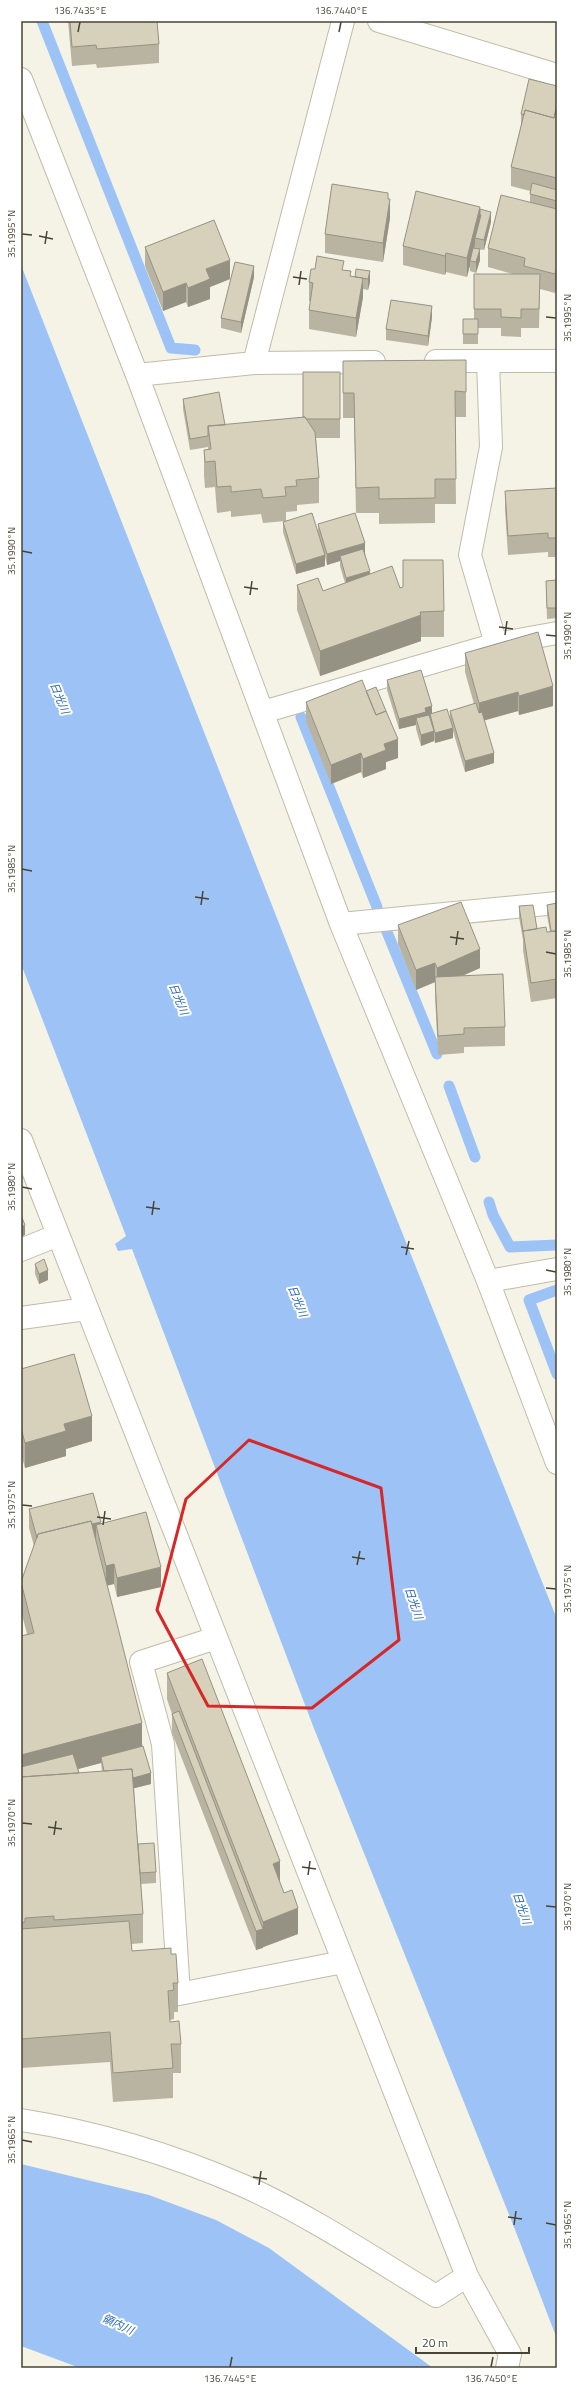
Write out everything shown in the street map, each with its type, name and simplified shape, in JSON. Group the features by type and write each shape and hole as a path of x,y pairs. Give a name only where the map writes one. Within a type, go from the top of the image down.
{"street":[{"path":"254,363 343,21"},
{"path":"379,21 557,75"},
{"path":"21,79 137,375 264,712 340,924 488,1281 557,1463"},
{"path":"418,361 557,361"},
{"path":"488,361 491,447 470,555 496,644"},
{"path":"137,375 254,363 394,362"},
{"path":"264,712 496,644 557,633"},
{"path":"340,924 557,903"},
{"path":"21,1140 342,1962 467,2276 510,2354 507,2368"},
{"path":"21,1250 58,1235"},
{"path":"488,1281 557,1269"},
{"path":"21,1318 86,1309"},
{"path":"216,1638 141,1662 162,1744 179,1994 342,1962"},
{"path":"21,2120 44,2123 154,2151 244,2186 320,2226 436,2296 467,2276"}],"highlighted area":[{"path":"249,1440 381,1488 399,1640 312,1708 208,1706 157,1610 186,1499"}],"water":[{"name":"日光川","path":"21,265 315,1015 557,1619 557,2339 514,2227 313,1726 132,1249 118,1251 115,1244 126,1236 21,964"},
{"name":"領内川","path":"21,2164 149,2195 216,2220 269,2248 433,2368 80,2368 21,2346"}],"building":[{"path":"70,21 157,21 159,44 97,49 96,45 72,47"},
{"path":"529,79 557,86 557,103 554,118 525,110 524,115 521,114"},
{"path":"557,107 557,178 511,167 525,110 554,118"},
{"path":"532,183 557,190 557,201 530,194"},
{"path":"332,184 388,193 388,199 390,199 383,243 325,234"},
{"path":"416,191 480,207 467,258 446,253 445,256 403,246"},
{"path":"501,195 557,209 557,267 555,274 524,266 525,258 488,248"},
{"path":"480,209 491,212 484,240 475,238 481,215"},
{"path":"214,220 230,260 206,269 210,279 188,288 186,283 163,292 145,247"},
{"path":"473,248 480,249 476,262 470,261"},
{"path":"317,256 344,261 342,270 351,271 350,276 363,278 356,318 309,310 313,283 309,282 311,269 315,269"},
{"path":"235,262 254,266 241,322 221,318"},
{"path":"356,269 370,271 368,279 355,277"},
{"path":"474,274 540,274 539,309 521,309 521,318 501,317 501,309 474,309"},
{"path":"391,300 432,306 428,336 386,329"},
{"path":"463,319 478,319 478,334 463,334"},
{"path":"466,360 466,392 455,391 456,479 435,479 435,498 379,499 379,487 356,488 354,393 343,393 343,361"},
{"path":"303,372 340,372 340,419 306,419 303,417"},
{"path":"219,392 225,425 208,426 208,436 190,439 183,399"},
{"path":"305,417 315,432 319,478 296,480 297,486 285,487 286,496 263,498 261,489 231,492 231,486 217,487 215,461 205,462 204,450 211,449 208,426"},
{"path":"557,488 557,538 548,538 548,533 508,536 505,491"},
{"path":"312,513 325,555 296,564 283,522"},
{"path":"355,513 365,543 327,554 318,524"},
{"path":"363,549 370,571 346,578 340,556"},
{"path":"403,560 443,560 444,611 420,612 421,615 320,651 297,585 318,578 323,591 392,566 400,588 403,587"},
{"path":"557,580 557,608 547,608 546,581"},
{"path":"538,632 553,686 519,696 518,692 479,703 465,653"},
{"path":"421,670 432,706 425,708 426,712 399,719 387,680"},
{"path":"362,680 376,715 386,711 398,739 384,744 386,750 363,759 361,753 331,765 306,702"},
{"path":"376,687 386,711 376,715 366,691"},
{"path":"476,703 479,713 482,712 494,753 465,761 450,711"},
{"path":"447,709 453,728 435,733 430,714"},
{"path":"429,715 434,731 421,735 416,718"},
{"path":"461,902 480,949 437,968 435,963 416,970 398,925"},
{"path":"557,903 557,931 551,931 547,905"},
{"path":"533,905 537,929 523,931 519,906"},
{"path":"546,927 547,932 557,931 557,979 531,983 523,931"},
{"path":"503,974 505,1027 464,1028 464,1034 438,1036 435,977"},
{"path":"21,1215 25,1225 21,1227"},
{"path":"44,1259 48,1270 39,1274 35,1264"},
{"path":"74,1354 92,1416 64,1424 66,1431 25,1443 21,1428 21,1369"},
{"path":"93,1493 101,1522 92,1524 91,1521 38,1534 37,1538 29,1509"},
{"path":"146,1512 161,1567 117,1578 114,1564 106,1566 96,1525"},
{"path":"91,1521 142,1723 21,1755 21,1636 34,1633 21,1582 38,1534"},
{"path":"202,1659 280,1861 273,1864 284,1893 292,1890 298,1908 263,1922 167,1673"},
{"path":"179,1711 263,1929 256,1931 172,1714"},
{"path":"143,1746 151,1773 133,1778 132,1769 104,1771 101,1757"},
{"path":"73,1754 79,1773 21,1777 21,1767"},
{"path":"132,1769 143,1914 54,1920 54,1916 25,1918 25,1922 21,1923 21,1777"},
{"path":"154,1843 156,1872 140,1873 138,1844"},
{"path":"129,1921 132,1951 171,1948 171,1954 176,1954 178,1983 173,1983 174,1990 168,1991 170,2022 179,2021 181,2044 171,2044 173,2068 113,2073 110,2032 21,2039 21,1929"}],"waterway":[{"path":"42,21 171,348 195,350"},
{"path":"301,717 377,907"},
{"path":"385,927 437,1054"},
{"path":"449,1086 475,1157"},
{"path":"489,1202 493,1215 510,1247 557,1245"},
{"path":"557,1290 529,1300 557,1374"}]}
